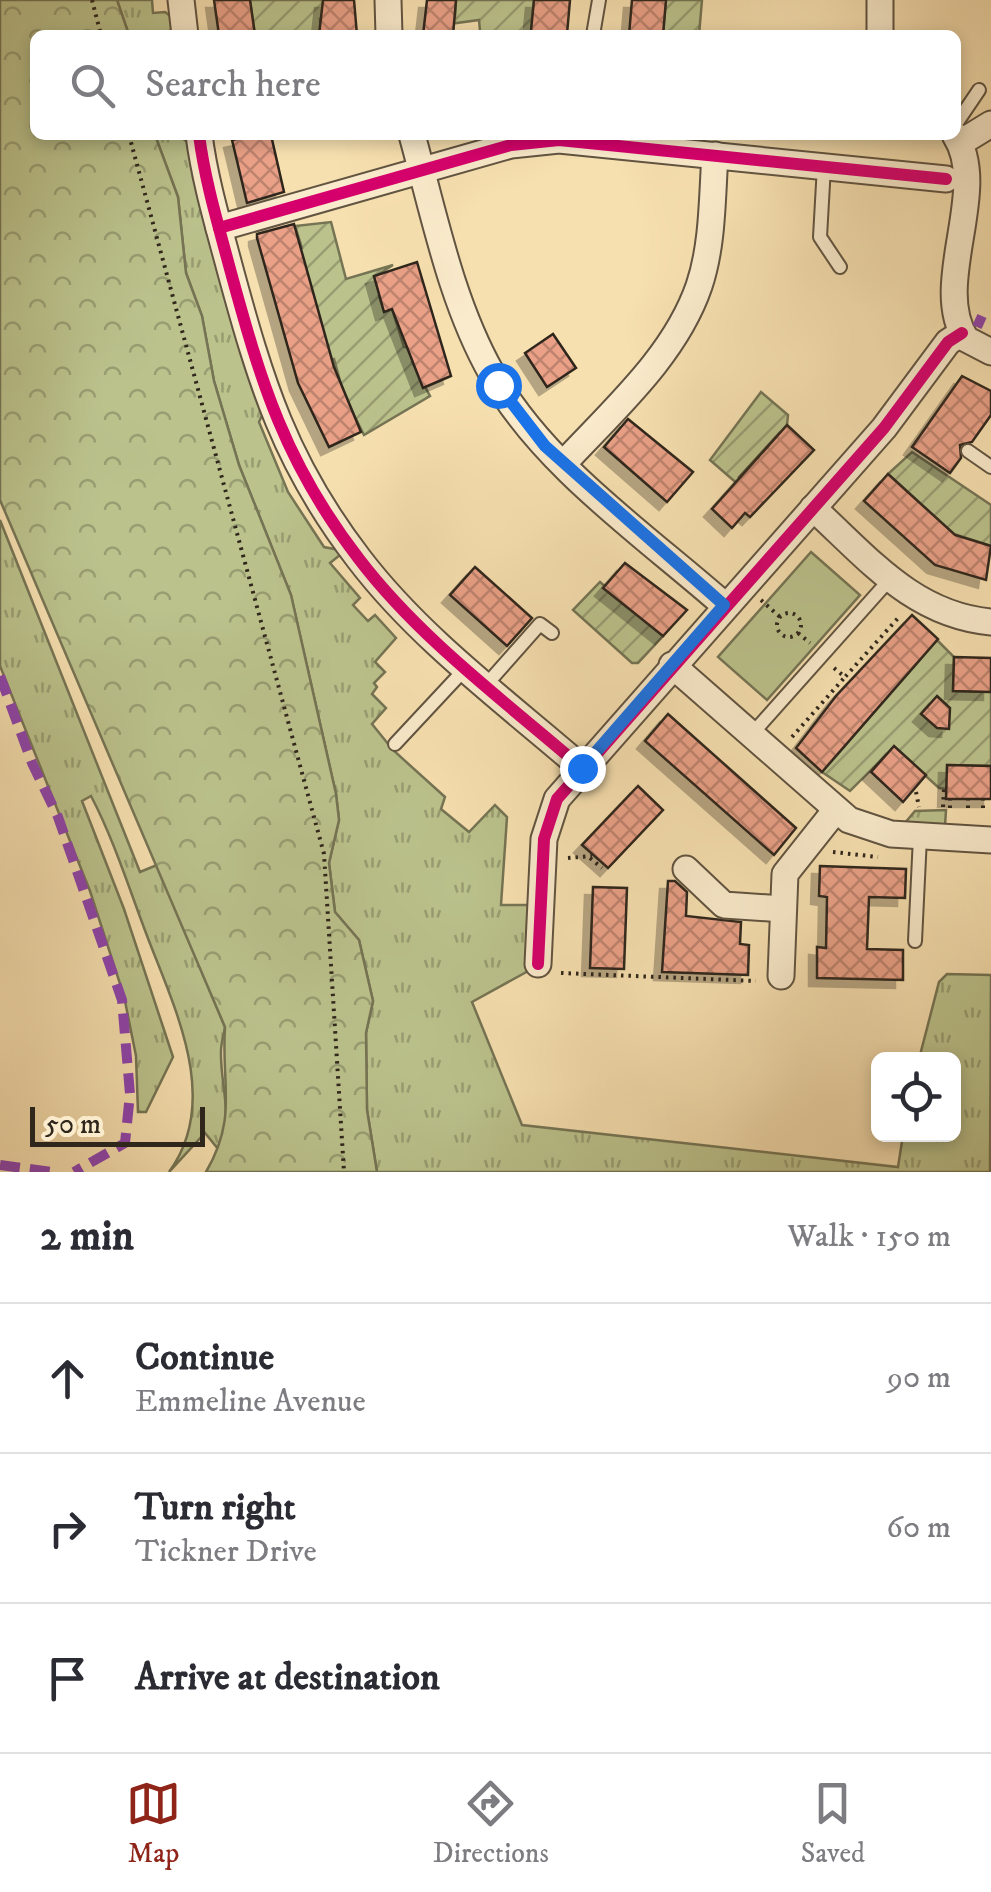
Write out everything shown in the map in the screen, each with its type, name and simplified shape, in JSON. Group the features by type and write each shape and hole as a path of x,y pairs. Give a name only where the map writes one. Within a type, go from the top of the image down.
{"street":[{"path":"181,0 185,30"},
{"path":"388,0 389,30"},
{"path":"880,0 880,30"},
{"path":"961,133 991,124"},
{"path":"200,140 220,228 277,426 312,492 361,562 476,676 582,768"},
{"path":"413,140 466,317 482,356 513,407 564,463 724,605"},
{"path":"220,228 511,145 569,140"},
{"path":"589,140 946,180"},
{"path":"959,140 967,168 956,300 962,333 991,352"},
{"path":"564,463 653,366 683,325 706,256 715,155"},
{"path":"538,964 544,832 554,803 724,605 897,413 948,342 962,333"},
{"path":"813,508 891,578 936,612 991,622"},
{"path":"672,665 835,811 874,830 920,837 991,840"},
{"path":"781,976 786,872 835,811"},
{"path":"686,869 724,906 783,908"}],"lane":[{"path":"594,30 598,0"},
{"path":"961,126 979,90"},
{"path":"824,166 820,237 840,267"},
{"path":"968,451 991,468"},
{"path":"751,736 891,578"},
{"path":"396,744 540,624 552,633"},
{"path":"916,941 920,837"}],"path":[{"path":"92,0 100,30"},
{"path":"129,140 324,854 344,1172"},
{"path":"762,600 780,616 796,614 802,626 798,633 788,638 781,634 776,624 780,616"},
{"path":"783,748 907,609"},
{"path":"823,656 845,677"},
{"path":"944,789 946,807 950,800"},
{"path":"916,792 919,807"},
{"path":"968,800 968,808"},
{"path":"983,800 983,808"},
{"path":"814,838 841,856 887,856"},
{"path":"564,858 591,857 602,868"},
{"path":"538,964 562,974 756,981 781,976"}],"green space":[{"path":"0,0 117,0 127,30 30,30 30,140 157,140 178,197 186,273 202,316 214,381 239,465 291,595 336,794 339,820 329,863 335,912 359,940 373,1001 366,1033 367,1110 377,1172 206,1172 225,1117 225,1027 0,500"},
{"path":"117,0 152,0 153,13 165,12 173,18 171,30 127,30"},
{"path":"250,0 323,0 324,13 352,16 320,19 321,30 254,30"},
{"path":"456,0 534,0 531,30 480,30 479,20 435,26 435,17 455,18"},
{"path":"666,0 702,0 699,30 663,30"},
{"path":"157,140 185,140 190,144 264,411 259,422 288,492 324,547 345,551 330,563 360,598 353,605 368,621 375,615 396,638 375,662 385,672 374,683 377,687 372,694 386,708 372,724 393,750 445,797 441,809 469,832 495,805 507,817 501,905 532,905 530,970 472,1002 522,1125 898,1167 902,1142 961,1142 961,1052 921,1052 939,982 947,974 991,975 990,1172 377,1172 367,1110 366,1033 373,1001 359,940 335,912 329,863 339,820 336,794 291,595 239,465 214,381 202,316 186,273 178,197"},
{"path":"331,222 346,279 393,265 374,277 379,292 387,293 379,296 384,311 392,309 404,347 427,348 430,355 412,362 430,396 364,435 344,395 334,359 311,367 298,250 302,248 295,226"},
{"path":"761,392 788,415 787,425 739,477 744,482 740,486 710,460"},
{"path":"912,452 991,505 991,546 954,534 888,474"},
{"path":"0,520 140,872 157,865 225,1027 221,1064 225,1125 219,1150 205,1133 169,1172 185,1143 192,1112 187,1048 119,859 91,796 82,801 124,909 173,1057 146,1112 138,1112 136,1056 124,996 90,891 0,666"},
{"path":"811,552 860,595 767,700 718,657"},
{"path":"600,582 663,636 638,663 632,663 573,610"},
{"path":"937,640 954,657 953,691 991,692 991,766 948,765 947,789 939,788 894,747 850,791 822,772"},
{"path":"946,810 945,826 904,824 915,811"}],"building":[{"path":"214,0 250,0 254,30 218,30"},
{"path":"323,0 354,0 357,30 320,30"},
{"path":"427,0 456,0 453,30 424,30"},
{"path":"534,0 570,0 567,30 531,30"},
{"path":"632,0 666,0 663,30 629,30"},
{"path":"232,140 272,140 284,192 247,203"},
{"path":"294,224 334,367 361,432 329,447 298,383 257,238 257,234"},
{"path":"417,262 451,376 423,388 392,309 384,312 374,276"},
{"path":"553,334 576,368 547,387 525,353"},
{"path":"962,376 991,391 991,415 972,442 960,445 961,458 950,473 912,447"},
{"path":"628,419 693,472 667,502 604,447"},
{"path":"787,425 814,450 750,517 745,513 732,528 712,509"},
{"path":"888,474 955,535 991,546 986,580 935,565 864,501"},
{"path":"625,563 687,610 663,636 603,588"},
{"path":"475,567 532,618 507,646 450,595"},
{"path":"912,615 938,639 822,772 796,748 836,696"},
{"path":"954,657 991,658 991,692 953,691"},
{"path":"937,696 950,708 949,729 937,728 921,714"},
{"path":"668,714 796,828 774,855 645,741"},
{"path":"894,746 926,775 903,802 871,772"},
{"path":"947,765 991,766 991,799 946,799"},
{"path":"638,786 663,810 608,868 582,845"},
{"path":"820,866 906,869 905,898 869,897 867,949 903,950 903,980 817,978 817,947 826,948 827,897 819,896"},
{"path":"668,881 675,881 687,892 686,916 741,922 740,944 749,945 748,975 662,972"},
{"path":"593,887 627,888 624,969 590,968"}],"marked path":[{"path":"977,327 982,316"},
{"path":"0,676 32,763 58,817 122,1000 130,1094 125,1143 74,1172"},
{"path":"0,1165 52,1172"}],"cycle path":[{"path":"200,140 212,202 265,386 294,455 333,524 409,616 582,768"},
{"path":"219,228 511,145 559,140 946,179"},
{"path":"538,964 544,839 557,799 884,428 948,342 962,333"}],"route":[{"path":"498,385 545,446 724,605 582,768"}]}
